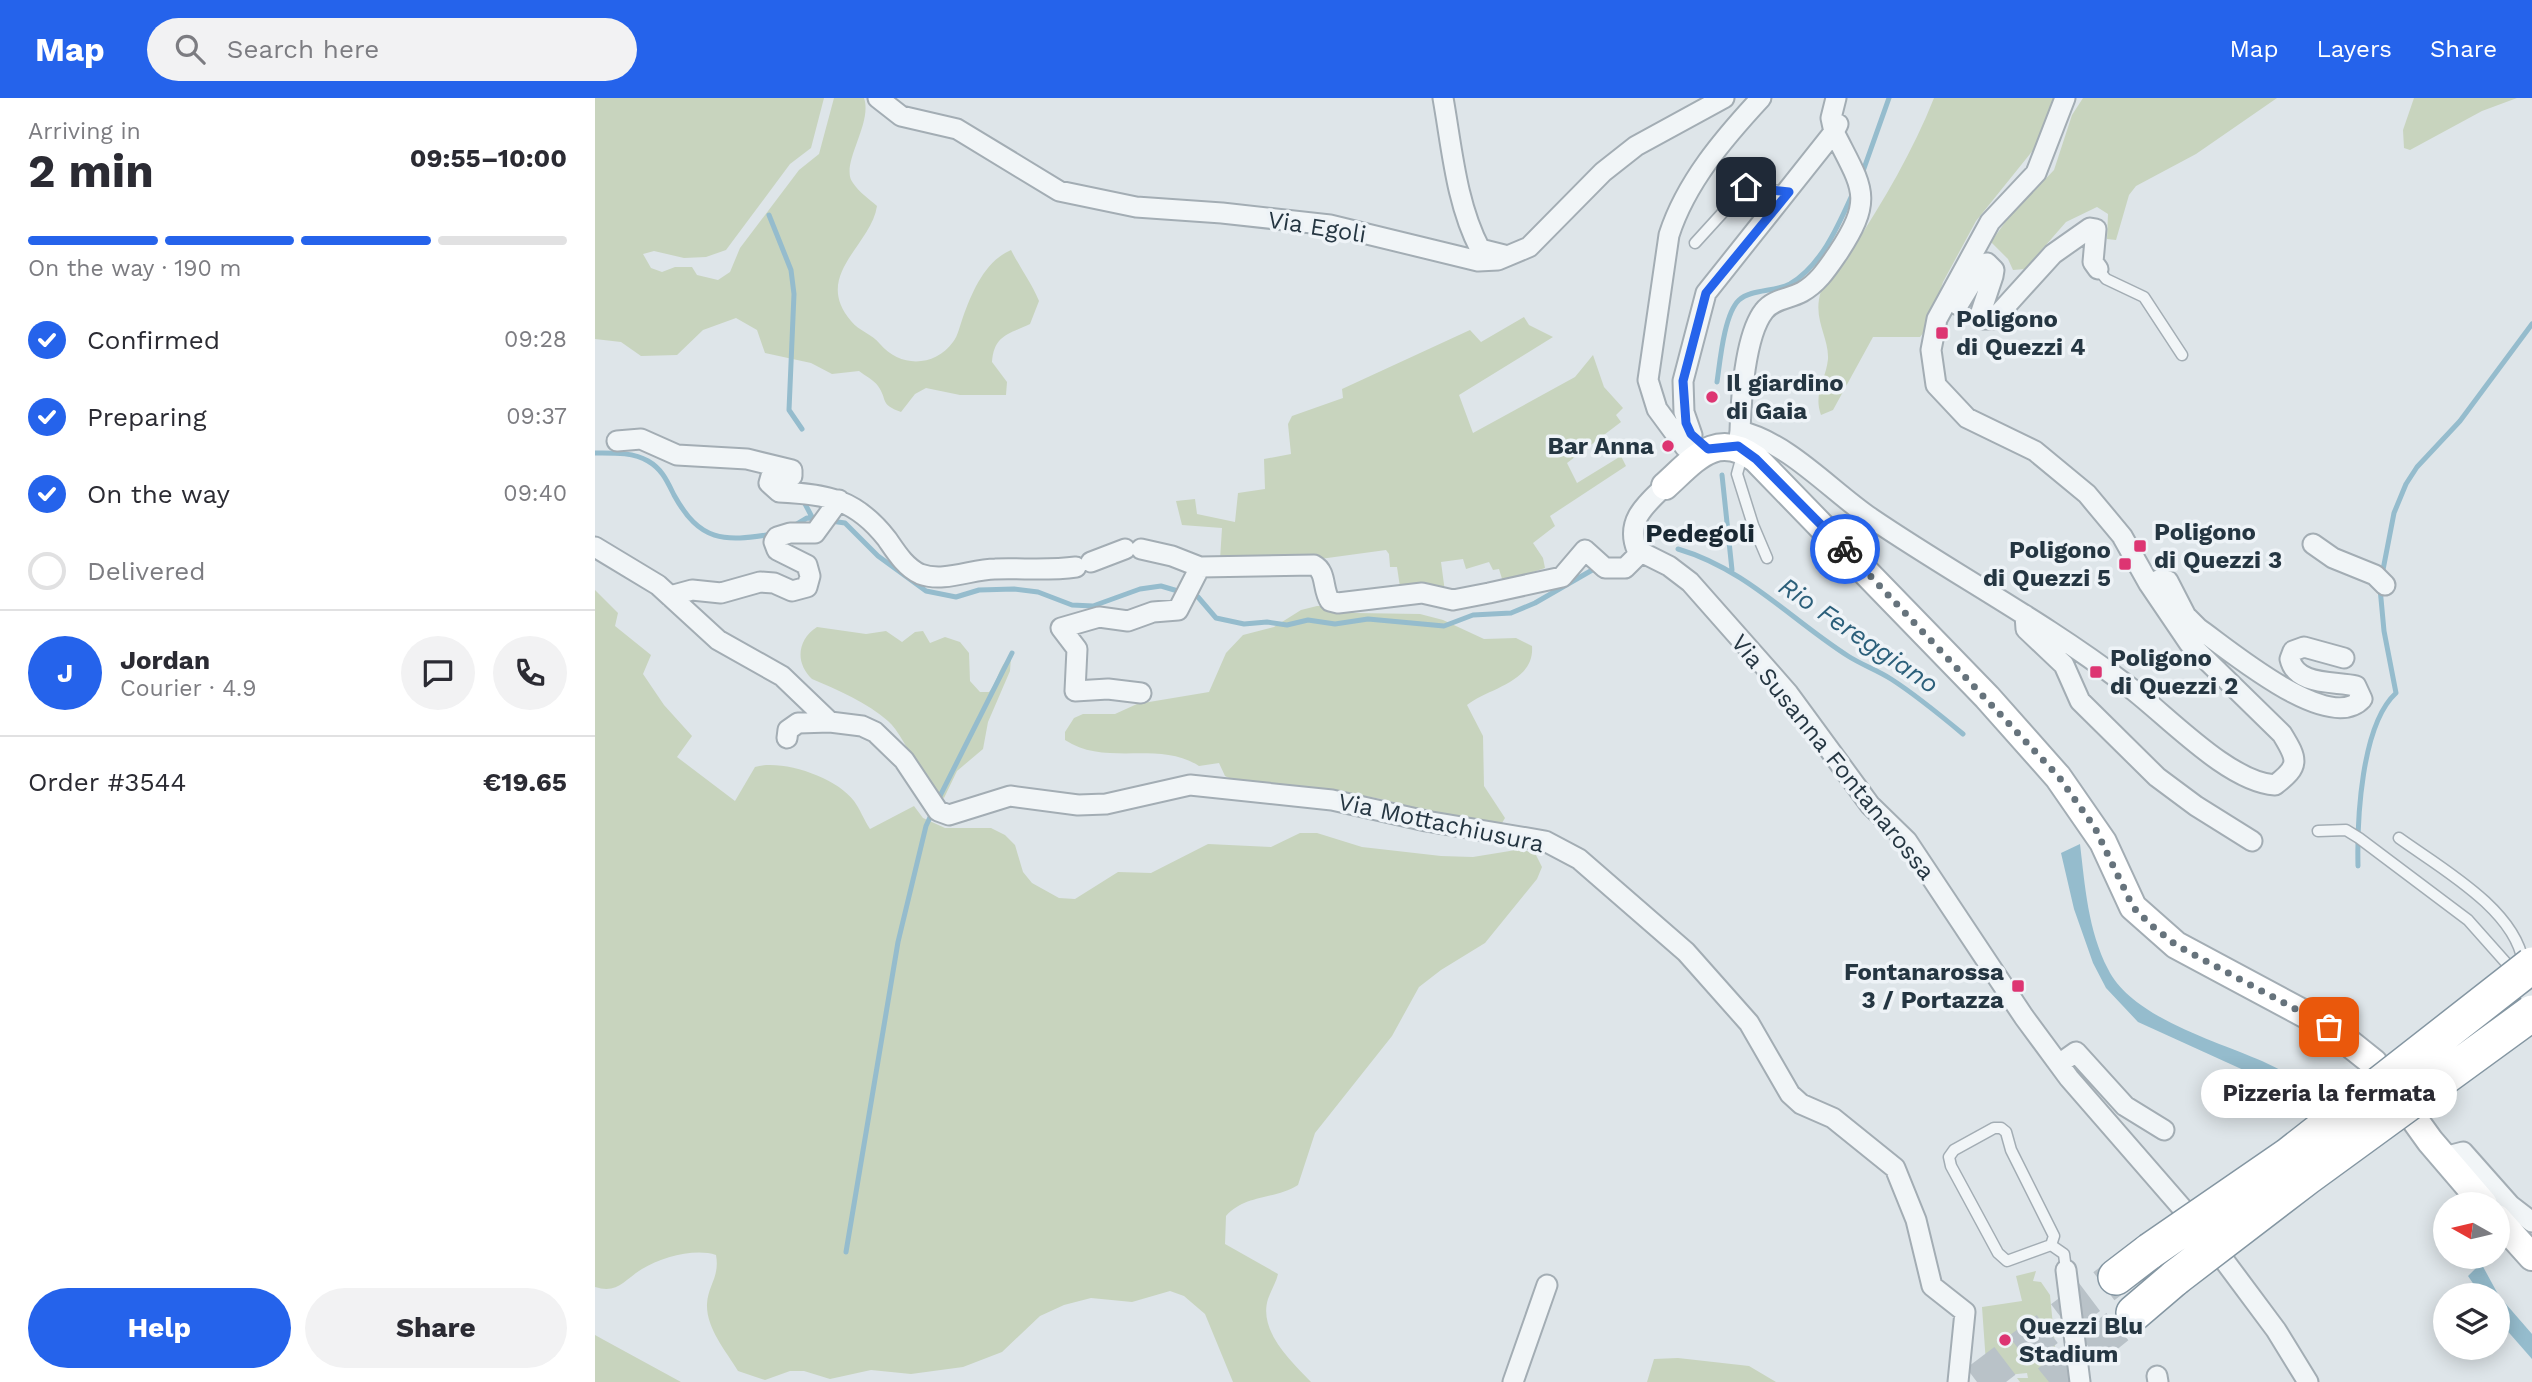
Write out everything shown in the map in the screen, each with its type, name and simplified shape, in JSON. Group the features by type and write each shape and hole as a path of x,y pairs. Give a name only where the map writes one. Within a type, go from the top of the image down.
{"highway":[{"path":"2116,1277 2288,1156 2530,971"},
{"path":"2134,1313 2175,1278 2307,1177 2532,1013"}],"street":[{"name":"Via Egoli","path":"878,98 901,116 957,130 1059,191 1136,207 1330,225 1478,261 1511,256 1529,247 1603,172 1636,146 1724,98"},
{"path":"1443,98 1451,153 1471,232 1480,248 1511,256"},
{"path":"1761,98 1711,156 1674,217 1669,235 1648,380 1657,410 1685,447 1683,381 1706,293 1837,138"},
{"path":"617,441 641,439 677,455 747,459 792,470 792,476 771,475 769,483 779,492 839,500 856,507 901,559 920,573 950,576 994,569 1052,571 1133,550 1172,556 1196,574 1304,562 1320,568 1325,594 1330,601 1422,593 1453,600 1562,577 1584,550 1605,568 1625,568 1639,554 1633,541 1634,523 1641,510 1665,485 1708,449 1740,442 1755,434 1899,537 2025,615 2125,684 2231,769 2259,784 2275,785 2292,772 2295,763 2282,734 2189,643 2149,584 2122,536 2087,494 2035,451 1967,418 1950,404 1936,385 1931,368 1931,350 1937,319 1990,222 2036,173 2065,98"},
{"path":"1740,442 1756,323 1771,304 1802,292 1822,277 1857,224 1863,201 1862,191 1837,138 1831,118 1843,102"},
{"path":"1937,319 1949,319 1982,266 1987,263 1994,270 1981,312 1983,319 1994,319 2053,254 2090,228 2096,229 2098,234 2093,262 2098,269"},
{"path":"1686,423 1691,434 1708,449"},
{"path":"1740,442 1882,587 2059,777 2103,842 2133,907 2176,945 2329,1027 2361,1051 2374,1063 2444,1157 2474,1192"},
{"path":"670,596 692,590 721,593 760,582 801,590 809,582 807,565 778,550 774,542 777,537 790,533 815,533 839,500"},
{"path":"2313,544 2333,558 2381,582"},
{"path":"595,547 670,596 706,631 782,676 830,722"},
{"name":"Via Susanna Fontanarossa","path":"1639,554 1669,566 1690,582 1788,693 1870,804 1907,841 2059,1063 2203,1232 2276,1330 2308,1382"},
{"path":"1141,693 1108,689 1075,691 1077,649 1061,628 1099,617 1128,621 1153,612 1172,613 1178,610 1196,574"},
{"path":"2149,584 2161,579 2168,581 2186,616 2198,628 2304,699 2340,709 2357,704 2362,699 2356,686 2323,683 2295,671 2290,659 2293,651 2304,647 2344,658"},
{"path":"2025,615 2026,629 2064,666 2080,701 2157,777 2196,806 2252,841"},
{"name":"Via Mottachiusura","path":"787,738 788,730 798,723 830,722 862,726 875,732 904,760 938,811 949,815 1010,796 1078,805 1106,804 1190,785 1332,800 1426,821 1545,841 1579,859 1686,952 1749,1023 1790,1094 1801,1104 1833,1118 1895,1168 1916,1220 1932,1286 1965,1312 1961,1379"},
{"path":"2059,1063 2076,1052 2125,1106 2164,1130"},
{"path":"2444,1157 2463,1152 2510,1205 2532,1222"},
{"path":"2510,1232 2532,1257"},
{"path":"2066,1270 2080,1382"},
{"path":"1513,1382 1547,1285"}],"lane":[{"path":"1695,243 1746,187 1789,192"},
{"path":"2098,269 2106,279 2144,297 2182,355"},
{"path":"1740,442 1737,474 1767,558"},
{"path":"2318,831 2346,830 2359,838 2468,920 2508,965 2530,971"},
{"path":"2399,838 2463,884 2493,910 2521,951 2530,971"},
{"path":"1994,1128 2001,1128 2006,1132 2011,1150 2051,1227 2054,1236 2051,1245 2007,1261 1998,1253 1951,1166 1949,1157 1954,1150 1994,1128"},
{"path":"2051,1245 2064,1254 2066,1270"}],"green space":[{"path":"595,98 824,98 811,148 790,164 726,250 706,257 684,258 654,251 643,254 651,268 662,272 675,267 692,267 697,275 718,280 730,272 740,248 799,170 819,154 834,98 864,98 864,120 850,166 850,175 858,189 877,206 873,221 841,275 838,289 841,304 851,321 888,352 907,361 927,360 946,350 953,342 981,278 994,262 1011,250 1039,301 1030,324 1009,333 999,341 993,353 992,362 1007,382 1006,395 960,395 926,388 915,394 901,412 887,404 876,384 859,371 832,374 811,363 765,353 757,330 736,318 703,330 677,355 641,356 621,342 595,339"},
{"path":"1934,98 2056,98 2034,149 1976,221 1943,282 1929,326 1920,337 1873,337 1833,410 1821,415 1818,400 1827,367 1828,351 1818,310 1821,291 1850,253 1887,193"},
{"path":"2083,98 2277,98 2196,154 2136,186 2129,195 2116,240 2107,239 2108,214 2097,207 2066,222 2025,269 2013,270 2008,259 1991,242 2008,218 2054,170 2072,115"},
{"path":"2414,98 2517,98 2482,111 2410,150 2404,148 2403,130"},
{"path":"1524,317 1529,325 1553,337 1459,395 1473,433 1575,377 1593,355 1604,387 1623,408 1616,415 1621,422 1567,463 1577,483 1621,456 1626,466 1550,516 1555,526 1533,543 1543,558 1545,568 1503,582 1499,569 1493,570 1489,562 1466,569 1463,559 1441,562 1445,592 1400,587 1397,567 1390,567 1386,550 1320,559 1220,560 1222,528 1182,525 1176,501 1195,499 1197,514 1235,522 1238,493 1265,489 1264,459 1291,454 1288,424 1292,416 1343,398 1342,389 1470,330 1481,342"},
{"path":"595,590 618,613 615,626 651,655 643,674 664,705 692,736 677,757 735,801 755,767 779,766 808,772 846,792 870,829 914,806 923,818 945,828 991,828 1005,835 1015,845 1023,872 1032,883 1059,898 1075,899 1118,872 1151,873 1208,844 1271,847 1300,833 1317,833 1362,847 1441,856 1473,857 1522,849 1536,855 1542,867 1537,879 1485,943 1419,987 1392,1036 1315,1133 1298,1185 1251,1200 1226,1216 1225,1244 1278,1274 1268,1299 1268,1323 1278,1345 1311,1382 1233,1382 1205,1314 1184,1296 1170,1291 1132,1302 1091,1298 1064,1305 1040,1316 1002,1352 963,1367 911,1374 871,1370 830,1379 804,1371 790,1371 765,1380 738,1371 710,1322 707,1304 715,1275 716,1255 689,1253 669,1257 642,1269 620,1285 610,1289 595,1287"},
{"path":"1334,606 1355,613 1420,614 1443,620 1484,639 1516,638 1532,646 1531,658 1519,676 1467,705 1483,736 1484,786 1505,818 1502,823 1475,824 1362,795 1231,779 1225,776 1219,763 1199,766 1167,755 1097,752 1065,740 1065,732 1074,718 1083,714 1115,714 1137,704 1209,692 1226,653 1243,635 1274,627 1301,610"},
{"path":"817,627 866,634 886,631 902,642 915,632 923,631 930,643 945,637 960,642 969,653 970,681 980,692 989,692 1003,664 1011,657 1010,671 988,722 983,749 957,771 944,798 929,785 888,721 861,702 812,679 807,673 801,659 802,645 810,632"},
{"path":"2036,1271 2033,1281 2041,1282 2050,1295 2056,1356 2062,1357 2066,1382 2020,1382 2017,1378 2028,1378 2027,1373 1987,1377 1982,1307 2022,1301 2016,1276"},
{"path":"595,1335 604,1340 681,1382 595,1382"},
{"path":"1678,1358 1749,1366 1776,1382 1647,1382 1654,1359"}],"water":[{"path":"2080,844 2088,908 2096,939 2108,969 2119,986 2135,1001 2176,1026 2262,1061 2324,1094 2318,1104 2138,1022 2106,988 2093,963 2074,909 2061,853"},
{"path":"2475,1269 2484,1269 2492,1283 2473,1283 2468,1276"},
{"path":"2510,1309 2532,1334 2532,1359 2510,1334"}],"waterway":[{"path":"1862,174 1889,98"},
{"path":"1717,382 1723,339 1730,316 1739,300 1756,292 1784,287 1801,276 1828,243 1853,193"},
{"path":"769,215 791,270 794,294 789,410 802,429"},
{"path":"2382,575 2394,513 2406,484 2417,467 2460,421 2532,324"},
{"path":"595,453 629,455 653,464 664,476 693,522 714,535 740,538 773,534"},
{"path":"1722,475 1732,570"},
{"path":"803,500 813,519"},
{"path":"792,527 807,518 818,519"},
{"path":"831,521 845,523 878,556 926,591 956,597 979,590 1014,589 1038,592 1072,605 1093,606 1140,589 1161,586 1198,597 1216,618 1244,624 1267,622 1287,625 1308,620 1335,624 1368,619 1444,626 1473,615 1511,613 1535,603 1594,569"},
{"name":"Rio Fereggiano","path":"1678,549 1725,569 1746,582 1827,642 1909,692 1963,734"},
{"path":"2358,866 2360,799 2368,750 2384,708 2396,693 2384,631 2380,588"},
{"path":"938,800 1012,653"},
{"path":"846,1252 898,942 926,826 932,813"}],"tunnel":[{"path":"1977,1382 2116,1277"},
{"path":"2049,1382 2134,1313"}],"way so far":[{"path":"1845,549 1987,697 2059,777 2087,814 2103,842 2116,876 2133,907 2151,925 2176,945 2329,1027"}],"place":[{"name":"Poligono di Quezzi 4","path":"1942,333"},
{"name":"Il giardino di Gaia","path":"1712,397"},
{"name":"Bar Anna","path":"1668,446"},
{"name":"Poligono di Quezzi 3","path":"2140,546"},
{"name":"Poligono di Quezzi 5","path":"2125,564"},
{"name":"Poligono di Quezzi 2","path":"2096,672"},
{"name":"Fontanarossa 3 / Portazza","path":"2018,986"},
{"name":"Pizzeria la fermata","path":"2329,1027"},
{"name":"Quezzi Blu Stadium","path":"2005,1340"}],"district":[{"name":"Pedegoli","path":"1700,533"}],"route":[{"path":"1746,187 1789,192 1706,293 1686,361 1683,381 1686,423 1691,434 1708,449 1738,446 1756,459 1845,549"}]}
